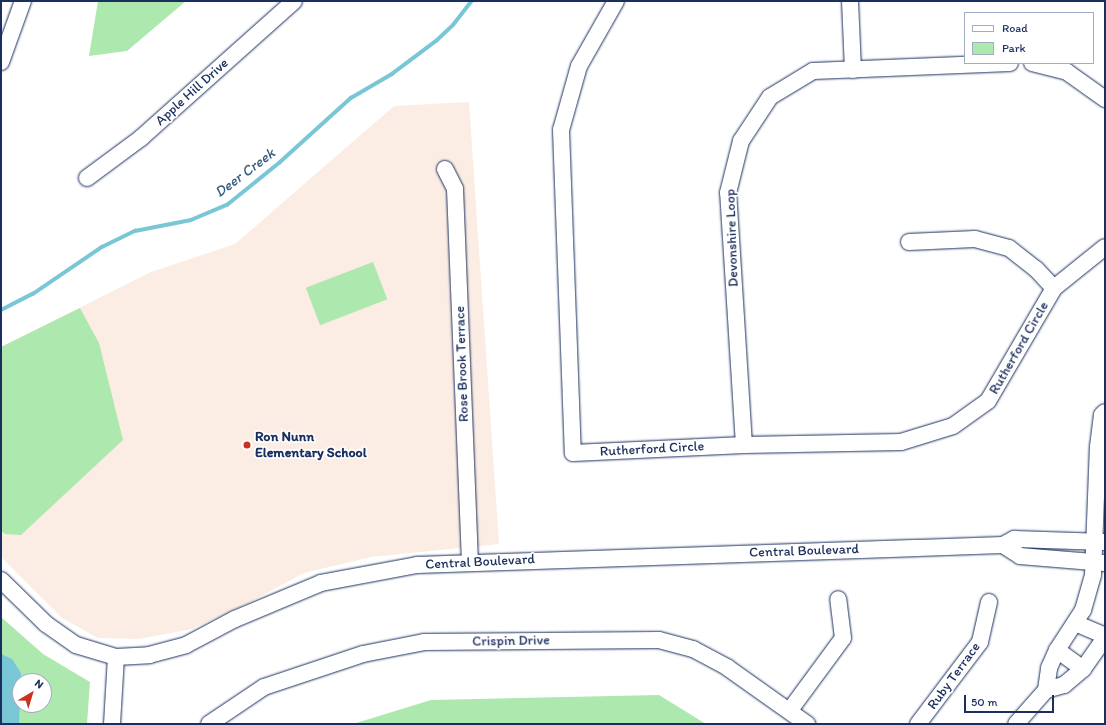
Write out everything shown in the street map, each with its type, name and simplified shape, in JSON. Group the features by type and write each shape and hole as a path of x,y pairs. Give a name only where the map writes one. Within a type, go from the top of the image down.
{"street":[{"path":"1,62 23,1"},
{"name":"Apple Hill Drive","path":"87,178 141,138 294,1"},
{"name":"Rutherford Circle","path":"616,1 579,66 561,130 573,453 744,445 901,442 952,426 988,401 1054,288 1105,247"},
{"path":"850,1 853,70"},
{"name":"Devonshire Loop","path":"744,445 728,193 741,141 770,97 813,71 988,64"},
{"path":"1036,64 1067,72 1105,99"},
{"name":"Rose Brook Terrace","path":"445,169 455,189 470,562"},
{"path":"909,242 975,239 1009,248 1036,269 1054,288"},
{"path":"1046,690 1049,668 1057,650 1083,610 1093,575 1099,562 1102,415 1105,412"},
{"name":"Central Boulevard","path":"1,580 46,624 76,645 116,657 148,655 186,645 235,619 321,583 417,565 1003,545 1014,538 1099,542"},
{"path":"1003,545 1020,556 1099,562"},
{"path":"790,710 843,638 838,599"},
{"name":"Ruby Terrace","path":"918,724 980,642 989,602"},
{"path":"1016,724 1046,690 1064,685 1083,669 1105,637 1075,623"},
{"name":"Crispin Drive","path":"209,724 264,687 363,654 424,642 659,640 700,653 728,668 790,710 807,724"},
{"path":"1057,650 1083,669"},
{"path":"112,724 116,657"}],"shaded area":[{"name":"Ron Nunn Elementary School","path":"469,102 499,544 371,557 304,573 250,602 192,629 139,639 98,638 62,618 1,557 1,347 151,272 235,244 394,106"}],"green space":[{"path":"98,1 186,1 127,51 89,56"},
{"path":"373,262 387,299 320,325 306,288"},
{"path":"80,308 99,343 123,440 21,535 5,534 1,531 1,347"},
{"path":"1,617 43,654 90,682 87,724 1,724"},
{"path":"659,695 706,724 353,724 431,700"}],"water":[{"path":"1,654 12,659 21,673 12,673 12,713 19,713 19,724 1,724"}],"waterway":[{"name":"Deer Creek","path":"1,310 33,294 102,247 135,231 191,220 227,205 279,163 351,98 392,74 436,41 453,25 472,1"}],"place":[{"name":"Ron Nunn Elementary School","path":"247,445"}]}
